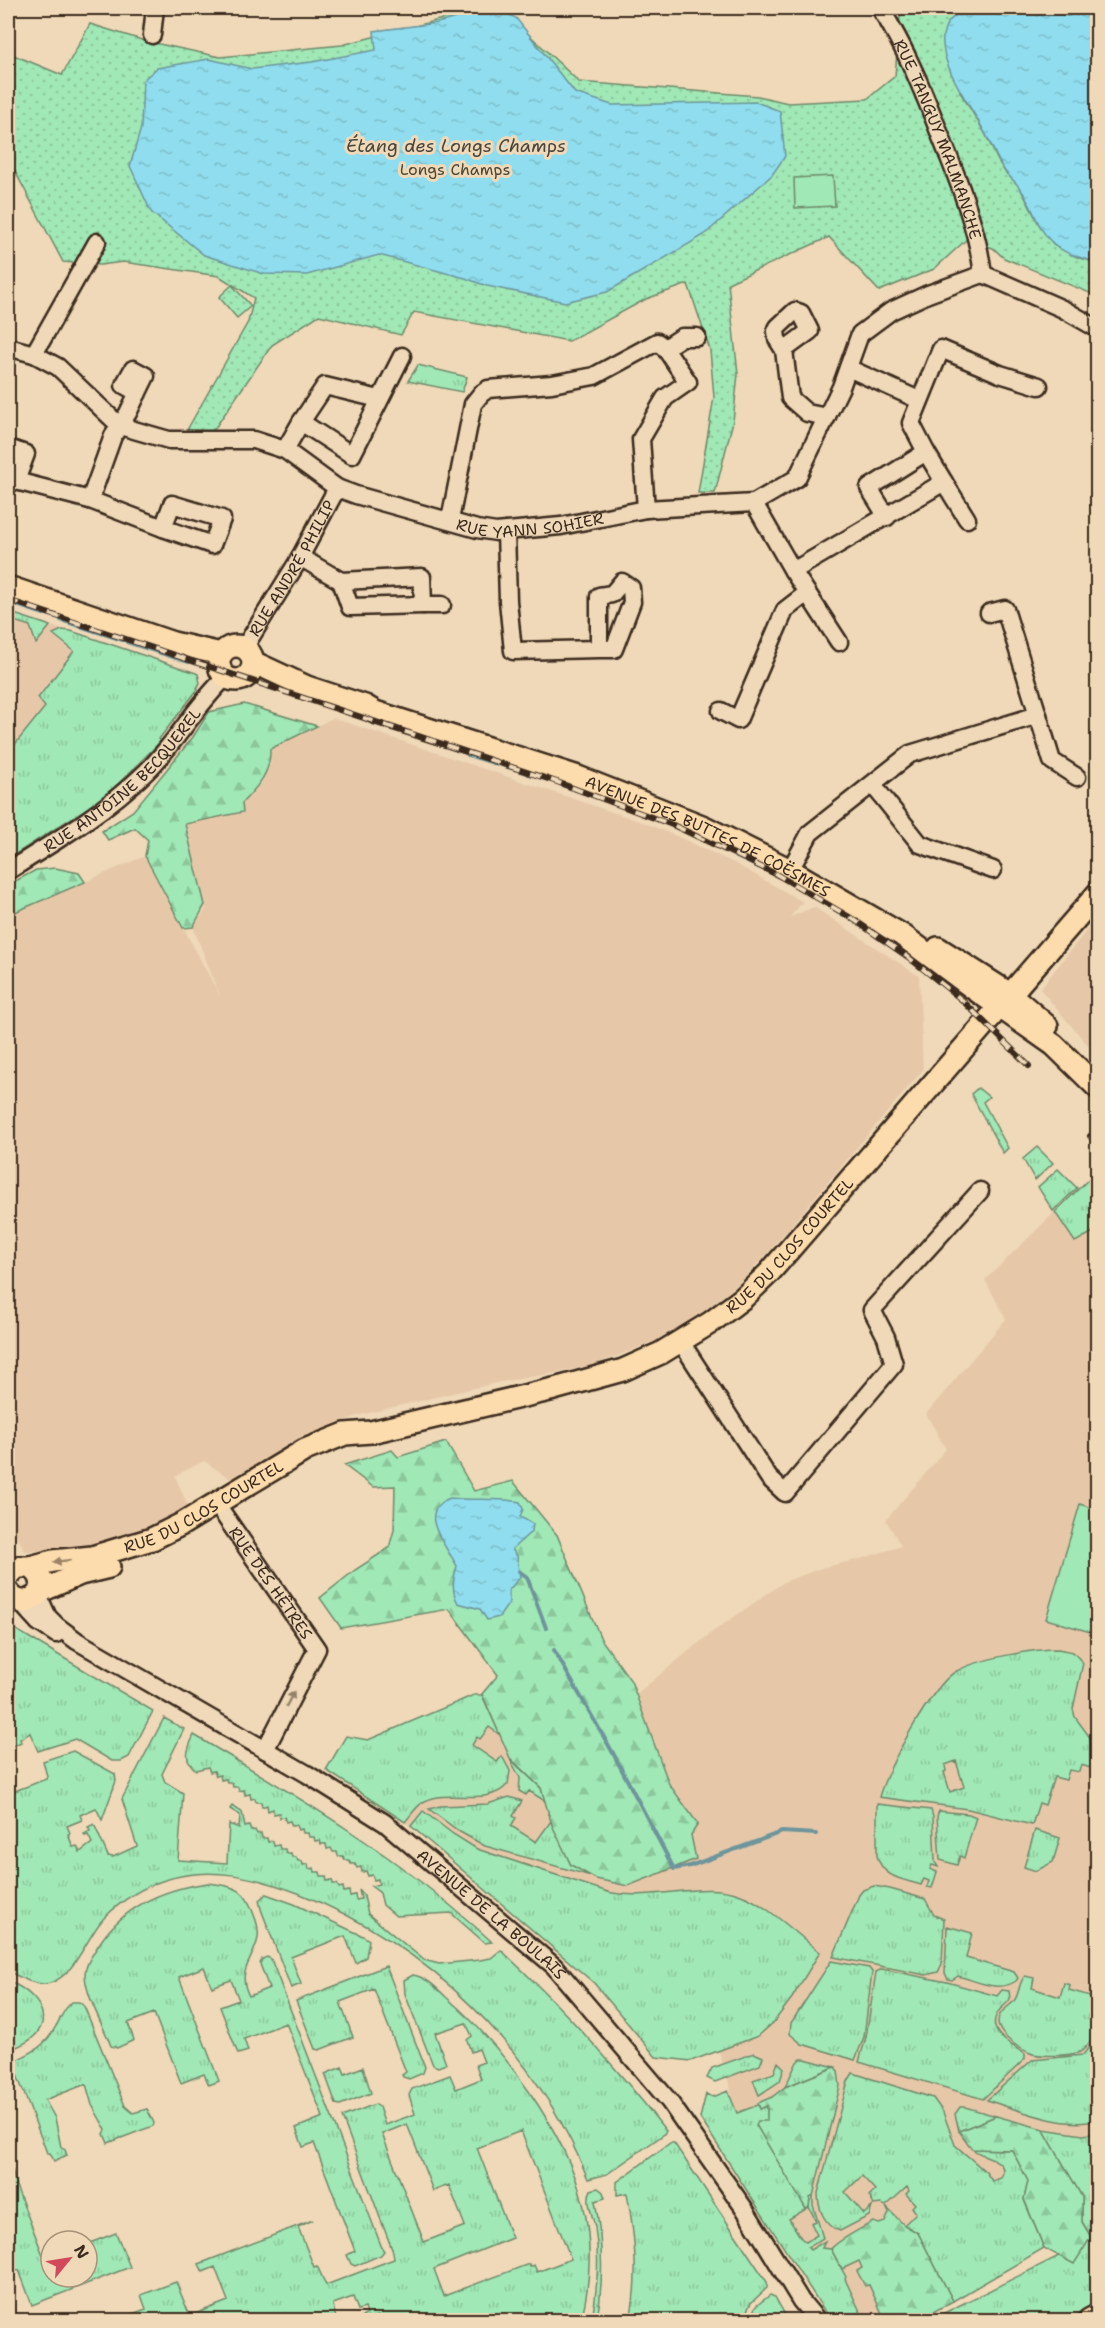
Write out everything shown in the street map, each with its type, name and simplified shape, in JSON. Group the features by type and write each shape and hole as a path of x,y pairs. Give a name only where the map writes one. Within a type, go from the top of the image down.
{"main road":[{"name":"AVENUE DES BUTTES DE COËSMES","path":"8,586 365,706 377,703 392,707 482,739 504,753 579,777 702,825 790,870 902,935 1004,1000"},
{"name":"RUE DU CLOS COURTEL","path":"15,1569 92,1557 152,1539 182,1524 305,1450 345,1434 371,1432 600,1377 641,1362 681,1342 735,1305 769,1273 1098,893"},
{"path":"1004,1000 1061,1037 1098,1074"},
{"path":"1004,1000 1098,1088"},
{"name":"RUE DU CLOS COURTEL","path":"26,1595 80,1574 121,1564 222,1512 318,1456 371,1432"},
{"path":"15,1569 35,1570 41,1579 26,1595"},
{"path":"1089,2320 1098,2315"}],"street":[{"path":"152,35 155,8"},
{"path":"874,8 881,8"},
{"name":"RUE TANGUY MALMANCHE","path":"881,8 921,87 953,167 974,230 982,274"},
{"path":"34,354 97,242"},
{"path":"982,274 1048,302 1098,329"},
{"name":"RUE YANN SOHIER","path":"8,347 34,354 58,367 120,426 169,440 254,440 285,450 338,488 356,495 477,529 506,531 561,526 646,509 754,503 798,478 827,417 860,334 891,311 928,294 982,274"},
{"path":"665,348 682,337 697,337"},
{"path":"450,520 476,400 488,390 552,384 594,376 657,342 665,348 687,382 665,398 641,439 646,509"},
{"path":"967,519 911,423 941,349 999,375 1039,386"},
{"path":"784,350 790,398 807,413 827,417"},
{"path":"301,422 352,454 402,356"},
{"path":"848,368 919,400"},
{"path":"285,450 326,386 379,399"},
{"path":"90,500 113,436 138,393"},
{"path":"8,448 26,454 12,479 90,500 163,528"},
{"path":"887,517 869,488 926,452"},
{"path":"793,571 944,482"},
{"name":"RUE ANDRÉ PHILIP","path":"235,664 300,557 338,488"},
{"path":"754,503 793,571 839,642"},
{"path":"506,531 508,602 513,651 599,650"},
{"path":"300,557 340,581 422,577 423,605"},
{"path":"340,581 350,608 442,605"},
{"path":"721,711 738,720 785,610 807,593"},
{"path":"989,613 1005,609 1052,761 1077,777"},
{"name":"RUE ANTOINE BECQUEREL","path":"8,871 96,815 131,786 159,758 235,664"},
{"path":"790,870 810,833 910,754 1038,715"},
{"path":"873,785 920,844 993,870"},
{"path":"681,1342 769,1478 785,1493 894,1364 886,1337 872,1310 980,1191"},
{"name":"RUE DES HÊTRES","path":"222,1512 317,1649 265,1750"},
{"name":"AVENUE DE LA BOULAIS","path":"26,1595 38,1622 57,1634 77,1641 265,1750 385,1823 554,1966 675,2109 744,2208 801,2301 810,2320"},
{"name":"AVENUE DE LA BOULAIS","path":"801,2301 817,2320"}],"shaded area":[{"path":"8,612 198,674 200,683 198,689 159,739 161,741 114,788 87,809 8,859"},
{"path":"333,718 645,823 681,838 736,864 803,902 790,917 814,907 919,976 923,1070 768,1253 737,1285 698,1316 655,1341 597,1364 500,1382 360,1415 329,1426 231,1479 204,1461 175,1476 188,1506 149,1530 89,1550 25,1551 8,1520 8,915 145,856 220,996 193,927 206,909 185,824 244,811 242,803 262,782 271,762 270,749"},
{"path":"1097,917 1097,1056 1040,989"},
{"path":"1095,1173 1097,1176 1098,2227 1074,2264 1044,2248 919,2320 833,2320 824,2310 739,2112 737,2113 728,2091 731,2090 719,2052 691,2061 656,2057 594,1983 506,1906 406,1823 326,1770 346,1736 368,1740 474,1695 635,1695 711,1633 784,1582 821,1568 901,1546 886,1520 946,1449 926,1414 1006,1319 985,1280"}],"green space":[{"name":"Longs Champs","path":"485,8 501,8 579,82 758,96 788,103 867,99 895,76 900,17 905,8 968,8 957,14 960,92 985,133 997,159 1005,172 1019,186 1039,224 1054,245 1079,258 1097,262 1097,296 1004,258 993,248 966,240 934,269 879,291 829,237 728,283 738,374 733,421 715,493 698,493 714,397 710,350 688,284 646,299 569,341 414,312 401,335 319,315 272,345 213,431 187,430 248,322 254,298 219,276 123,262 100,265 63,262 8,158 8,49 16,56 62,75 90,24 145,41 220,57 342,45"},
{"path":"833,176 835,206 795,208 794,178"},
{"path":"232,285 251,306 237,318 219,297"},
{"path":"418,365 467,377 462,392 408,381"},
{"path":"8,612 50,626 36,644 30,626 8,619"},
{"path":"62,630 196,673 200,683 198,689 159,739 161,741 114,788 98,801 8,859 8,753 45,707 38,698 74,651 53,634"},
{"path":"244,704 317,726 270,749 266,772 242,803 243,812 185,824 205,905 193,927 183,928 145,856 148,840 135,828 108,840 102,831 133,811 193,737 209,712"},
{"path":"55,868 79,873 85,882 8,915 8,885 36,870"},
{"path":"978,1088 989,1097 983,1102 1008,1148 1003,1153 971,1094"},
{"path":"1037,1147 1053,1163 1035,1180 1023,1159"},
{"path":"1058,1169 1077,1188 1053,1211 1038,1187"},
{"path":"1095,1173 1097,1174 1097,1230 1075,1242 1055,1212"},
{"path":"446,1442 474,1491 513,1481 557,1535 601,1639 631,1681 669,1784 698,1824 691,1835 696,1859 628,1886 596,1879 571,1865 552,1825 541,1788 510,1758 482,1694 498,1675 449,1609 341,1628 320,1598 355,1570 389,1548 394,1530 395,1486 373,1487 344,1465 392,1450 398,1457"},
{"path":"1080,1504 1097,1510 1097,1634 1046,1619"},
{"path":"8,1625 153,1711 129,1757 121,1761 112,1761 75,1739 38,1751 30,1733 20,1739 21,1742 8,1748"},
{"path":"1047,1649 1073,1652 1083,1663 1073,1709 1075,1717 1097,1747 1097,1770 1081,1765 1079,1772 1069,1770 1066,1780 1054,1777 1045,1805 1039,1803 1032,1825 968,1809 879,1797 911,1730 934,1694 955,1672 977,1663 1005,1656","holes":["956,1761 964,1787 950,1792 944,1772 946,1771 945,1765"]},
{"path":"474,1695 482,1695 500,1735 489,1727 480,1739 477,1737 472,1745 497,1762 502,1756 510,1771 508,1784 499,1791 490,1795 446,1796 425,1801 405,1822 326,1770 346,1736 368,1740"},
{"path":"164,1718 184,1729 162,1774 165,1782 183,1793 178,1860 227,1863 229,1824 239,1828 240,1815 230,1809 232,1806 242,1812 245,1827 249,1826 251,1831 255,1830 257,1834 261,1833 262,1838 267,1838 268,1842 273,1841 274,1846 279,1845 280,1849 285,1849 286,1853 291,1853 292,1857 302,1861 303,1865 308,1864 309,1869 314,1868 315,1872 320,1872 321,1876 326,1876 327,1881 332,1880 333,1884 337,1884 339,1888 343,1887 344,1892 349,1891 350,1896 355,1895 356,1900 361,1899 359,1890 364,1896 368,1914 424,1960 439,1964 480,1960 491,1958 501,1950 608,2060 666,2131 663,2135 607,2174 588,2179 566,2131 539,2087 507,2045 472,2006 433,1972 390,1941 345,1915 298,1893 265,1882 232,1875 199,1873 156,1883 132,1895 104,1918 74,1964 59,1979 39,1984 8,1971 8,1781 15,1791 46,1779 43,1761 73,1751 115,1774 116,1781 102,1820 96,1808 80,1815 82,1820 67,1826 73,1847 77,1846 80,1852 92,1843 88,1835 84,1834 90,1831 88,1827 94,1824 108,1856 113,1857 137,1846 122,1799"},
{"path":"194,1735 349,1830 422,1883 492,1942 485,1943 451,1913 396,1916 383,1905 380,1893 371,1886 379,1884 378,1879 374,1880 372,1875 368,1876 366,1871 362,1872 361,1867 357,1868 343,1856 338,1856 337,1852 333,1852 331,1848 327,1849 326,1844 321,1844 320,1840 315,1841 314,1837 309,1837 308,1833 303,1833 302,1829 298,1830 296,1825 292,1826 290,1821 286,1822 284,1817 280,1818 279,1813 274,1814 273,1809 268,1811 267,1805 262,1807 261,1802 256,1802 255,1798 251,1799 250,1794 245,1795 244,1790 239,1791 238,1787 233,1787 232,1783 227,1783 226,1779 221,1780 220,1775 216,1776 214,1771 210,1772 208,1767 196,1770 188,1758 188,1749"},
{"path":"510,1759 541,1788 545,1801 529,1791 526,1795 519,1791 520,1778"},
{"path":"509,1797 522,1801 513,1816 516,1818 511,1826 536,1842 551,1821 571,1865 591,1876 485,1846 460,1832 429,1809 440,1806 488,1804"},
{"path":"877,1804 931,1810 935,1862 938,1867 932,1865 930,1869 937,1872 932,1888 927,1887 929,1881 924,1879 921,1885 894,1877 880,1863 877,1856"},
{"path":"423,1811 477,1849 608,1892 641,1895 710,1890 741,1895 771,1912 820,1952 792,1998 773,2023 758,2036 691,2061 656,2057 594,1983 411,1826"},
{"path":"939,1811 969,1814 976,1817 964,1858 960,1856 957,1865 940,1860 937,1816"},
{"path":"1035,1830 1060,1838 1053,1862 1036,1871 1024,1867"},
{"path":"208,1883 238,1890 251,1906 257,1923 258,1935 245,1973 245,1987 249,1996 269,1988 260,1964 262,1959 267,1957 271,1959 384,2251 381,2255 355,2266 351,2264 347,2255 355,2251 314,2143 303,2147 296,2128 323,2117 286,2023 244,2039 248,2051 238,2054 220,2007 239,2000 231,1980 212,1987 204,1967 179,1977 219,2081 209,2085 204,2074 181,2083 154,2013 128,2023 134,2040 117,2048 111,2046 86,1983 85,1972 92,1955 117,1922 144,1903 174,1890"},
{"path":"874,1886 925,1899 934,1915 944,1919 942,1964 938,1972 926,1975 833,1957 859,1895 863,1890"},
{"path":"266,1894 294,1904 363,1936 369,1940 366,1957 356,1963 345,1936 291,1957 301,1984 291,1988 261,1909 259,1900"},
{"path":"947,1926 972,1933 966,1958 1014,1972 1018,1978 1016,1981 995,1986 958,1976 952,1980 948,1979 945,1973"},
{"path":"831,1961 869,1968 872,1972 864,2037 855,2060 802,2044 790,2034 791,2023"},
{"path":"386,1966 425,2067 423,2073 409,2079 402,2075 406,2072 374,1989 340,2002 353,2037 319,2050 315,2049 296,2001"},
{"path":"882,1969 947,1982 997,1996 1002,1990 1009,1991 1010,1999 997,2014 995,2027 1002,2038 1025,2054 1025,2059 983,2099 859,2062 866,2037 876,1972"},
{"path":"413,1975 427,1980 467,2016 529,2091 562,2147 583,2203 588,2232 588,2277 581,2320 520,2320 519,2318 511,2320 381,2320 378,2316 363,2320 362,2317 367,2314 365,2308 358,2310 353,2297 333,2304 336,2320 115,2320 146,2309 141,2295 176,2282 190,2316 228,2301 215,2267 203,2272 199,2264 313,2220 298,2227 314,2267 317,2266 326,2285 394,2259 342,2117 375,2104 379,2107 385,2125 415,2114 409,2095 412,2089 450,2075 456,2089 481,2079 476,2065 484,2062 479,2049 471,2052 467,2040 472,2036 466,2023 435,2033 446,2064 438,2067 433,2065 405,1994 404,1980","holes":["407,2124 433,2191 449,2185 465,2226 424,2242 382,2134","521,2131 571,2259 537,2272 534,2265 530,2267 529,2264 444,2296 434,2269 512,2238 477,2148"]},
{"path":"1025,1976 1034,1978 1032,1988 1060,1997 1064,1983 1070,1985 1069,1990 1097,1998 1099,2019 1097,2030 1080,2052 1062,2055 1034,2054 1025,2051 1001,2032 998,2022 1000,2015 1014,2001"},
{"path":"8,1981 33,1997 40,2007 42,2017 41,2027 35,2036 24,2044 8,2050"},
{"path":"72,2002 79,2002 84,2006 125,2106 133,2113 147,2109 154,2123 153,2126 108,2143 104,2134 106,2130 92,2105 86,2084 45,2100 55,2118 61,2147 67,2155 54,2161 50,2153 47,2153 12,2062 43,2044"},
{"path":"1097,2036 1097,2120 1057,2121 987,2100 1032,2060 1083,2055"},
{"path":"754,2053 763,2057 760,2065 715,2082 707,2078 712,2068"},
{"path":"801,2059 835,2067 785,2087 797,2062"},
{"path":"778,2062 784,2068 780,2081 759,2095 753,2080 774,2073"},
{"path":"342,2067 345,2074 363,2067 371,2093 340,2105 336,2104 325,2074"},
{"path":"835,2067 838,2071 840,2086 813,2196 806,2209 756,2125 758,2121 767,2121 767,2106 760,2109 758,2103 772,2097 785,2087"},
{"path":"853,2073 933,2098 943,2112 955,2145 986,2172 992,2181 1001,2178 1002,2167 994,2160 972,2149 1012,2150 1028,2181 1024,2200 1044,2248 953,2301 918,2233 904,2225 916,2213 912,2207 915,2204 906,2194 909,2191 907,2187 886,2206 874,2205 869,2196 875,2190 862,2176 845,2192 864,2214 872,2207 869,2216 840,2231 830,2225 819,2205 818,2193 848,2081"},
{"path":"728,2091 737,2113 758,2105 760,2108 767,2106 774,2147 806,2209 789,2219 806,2242 817,2235 811,2223 816,2221 809,2207 810,2198 813,2196 813,2205 823,2238 808,2247 810,2250 825,2241 822,2248 831,2249 846,2277 864,2320 833,2320 824,2310 700,2118 706,2094 713,2097"},
{"path":"960,2107 996,2116 959,2131 955,2114"},
{"path":"996,2116 1043,2129 1082,2197 1082,2222 1091,2237 1074,2264 1044,2248 1024,2199 1028,2181 1012,2150 972,2149 959,2131"},
{"path":"1043,2129 1083,2135 1097,2133 1097,2227 1091,2237 1082,2222 1082,2197"},
{"path":"670,2143 674,2143 767,2282 767,2288 751,2303 742,2320 630,2320 635,2272 634,2240 627,2193 617,2195 617,2182"},
{"path":"8,2151 16,2186 39,2245 39,2289 73,2289 32,2305 19,2270 8,2274"},
{"path":"598,2188 603,2192 605,2198 595,2201 600,2231 602,2275 597,2320 592,2320 598,2262 589,2194 591,2190"},
{"path":"886,2207 904,2225 918,2233 953,2301 919,2320 885,2320 869,2285 865,2286 857,2271 862,2268 859,2261 842,2269 831,2249 873,2222 879,2224 885,2222 889,2213"},
{"path":"116,2233 130,2267 99,2279 99,2239"},
{"path":"1097,2237 1097,2306 1075,2320 930,2320"},
{"path":"770,2295 775,2297 788,2320 749,2320 756,2306"}],"water":[{"name":"Étang des Longs Champs","path":"495,8 516,18 575,93 612,105 756,102 780,111 785,156 772,175 704,235 607,292 565,302 487,286 379,255 307,275 264,274 204,255 151,212 130,166 141,128 143,80 157,68 209,59 252,69 312,62 376,50 374,31 437,23"},
{"path":"968,8 1038,8 1068,16 1097,8 1097,262 1070,254 1049,239 1039,225 1024,194 1001,165 956,82 944,54 943,40 945,28 949,22"},
{"path":"450,1498 520,1502 523,1509 520,1517 533,1524 532,1531 512,1549 517,1556 520,1577 509,1590 509,1603 499,1617 487,1620 480,1609 458,1603 454,1594 453,1585 457,1566 440,1539 434,1520 435,1511 440,1504"}],"waterway":[{"path":"8,602 44,614"},
{"path":"61,620 123,640"},
{"path":"127,642 189,662"},
{"path":"468,755 497,764"},
{"path":"502,765 556,782"},
{"path":"562,785 609,801"},
{"path":"699,837 729,852"},
{"path":"735,856 784,879"},
{"path":"789,882 802,889"},
{"path":"832,908 844,915"},
{"path":"850,918 901,951"},
{"path":"519,1571 527,1577 546,1628"},
{"path":"554,1650 613,1753 674,1869 690,1866 782,1832 816,1834"}],"railway":[{"path":"8,600 557,782 673,825 776,874 853,919 908,957 962,1000 1029,1066"},
{"path":"1090,1136 1098,1144"}]}
